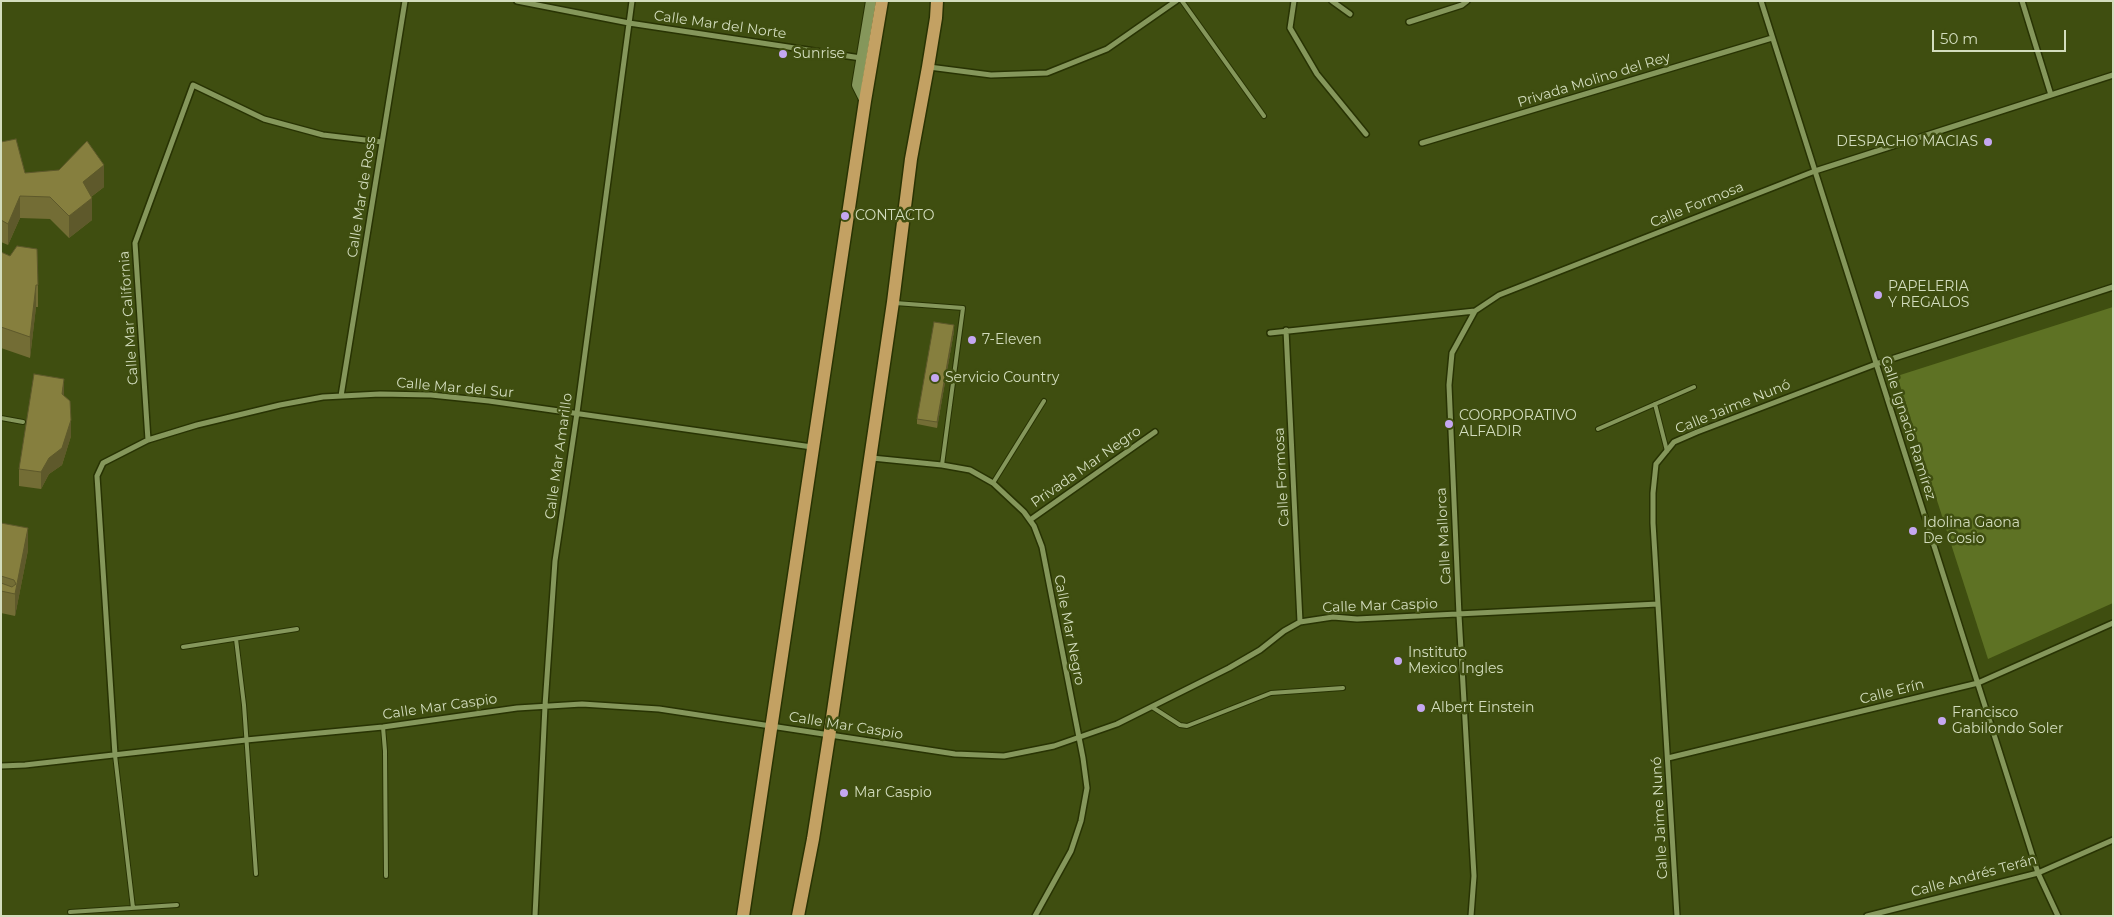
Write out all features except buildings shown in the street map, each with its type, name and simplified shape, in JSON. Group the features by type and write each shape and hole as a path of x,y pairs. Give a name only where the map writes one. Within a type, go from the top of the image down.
{"main road":[{"path":"865,101 857,85 870,1"},
{"path":"743,916 865,101 882,1"},
{"path":"798,916 813,839 829,736 912,159 938,1"}],"street":[{"name":"Calle Mar de Ross","path":"341,396 405,1"},
{"name":"Calle Mar del Norte","path":"517,1 629,23 860,58"},
{"name":"Calle Mar Amarillo","path":"535,916 544,706 555,561 577,413 632,1"},
{"path":"928,67 991,75 1047,73 1107,49 1176,1"},
{"path":"1294,1 1290,28 1317,74 1366,134"},
{"path":"1332,1 1350,14"},
{"path":"1408,22 1462,5 1466,1"},
{"name":"Calle Ignacio Ramírez","path":"1761,1 2038,873 2058,916"},
{"path":"2022,1 2051,95"},
{"name":"Privada Molino del Rey","path":"1422,143 1772,38"},
{"name":"Calle Formosa","path":"1270,333 1475,311 1499,295 1815,171 2113,75"},
{"name":"Calle Mar California","path":"148,440 135,243 193,85 264,119 323,135 382,142"},
{"name":"Calle Jaime Nunó","path":"1677,916 1658,604 1653,493 1656,464 1674,442 1698,432 1876,364 2113,287"},
{"name":"Calle Mallorca","path":"1471,916 1474,876 1459,614 1449,385 1452,353 1475,311"},
{"name":"Calle Formosa","path":"1286,330 1300,622"},
{"name":"Calle Mar del Sur","path":"115,755 98,476 103,463 148,440 244,412 314,399 380,394 431,395 577,413 813,447"},
{"name":"Privada Mar Negro","path":"1030,520 1155,432"},
{"name":"Calle Mar Negro","path":"869,458 942,465 970,470 993,483 1024,512 1034,526 1042,547 1087,788 1081,821 1071,851 1035,916"},
{"name":"Calle Mar Caspio","path":"1,766 383,727 518,708 582,704 659,709 955,754 1004,756 1054,746 1117,724 1229,668 1260,650 1284,631 1300,622 1334,617 1357,619 1658,604"},
{"name":"Calle Erín","path":"1668,758 1978,683 2113,623"},
{"name":"Calle Andrés Terán","path":"1867,916 2038,873 2113,840"}],"lane":[{"path":"1182,1 1264,116"},
{"path":"892,302 963,308 942,465"},
{"path":"1598,428 1694,387"},
{"path":"993,483 1044,401"},
{"path":"1655,404 1667,451"},
{"path":"1,418 23,422"},
{"path":"183,646 297,629"},
{"path":"236,639 244,705 256,874"},
{"path":"1152,707 1180,726 1187,726 1271,693 1343,688"},
{"path":"383,727 385,751 386,876"},
{"path":"115,755 133,908"},
{"path":"70,912 176,905"}],"green space":[{"path":"2113,307 2113,603 1988,659 1897,376"}],"place":[{"name":"Sunrise","path":"783,54"},
{"name":"DESPACHO MACIAS","path":"1988,142"},
{"name":"CONTACTO","path":"845,216"},
{"name":"PAPELERIA Y REGALOS","path":"1878,295"},
{"name":"7-Eleven","path":"972,340"},
{"name":"Servicio Country","path":"935,378"},
{"name":"COORPORATIVO ALFADIR","path":"1449,424"},
{"name":"Idolina Gaona De Cosio","path":"1913,531"},
{"name":"Instituto Mexico Ingles","path":"1398,661"},
{"name":"Albert Einstein","path":"1421,708"},
{"name":"Francisco Gabilondo Soler","path":"1942,721"},
{"name":"Mar Caspio","path":"844,793"}]}
